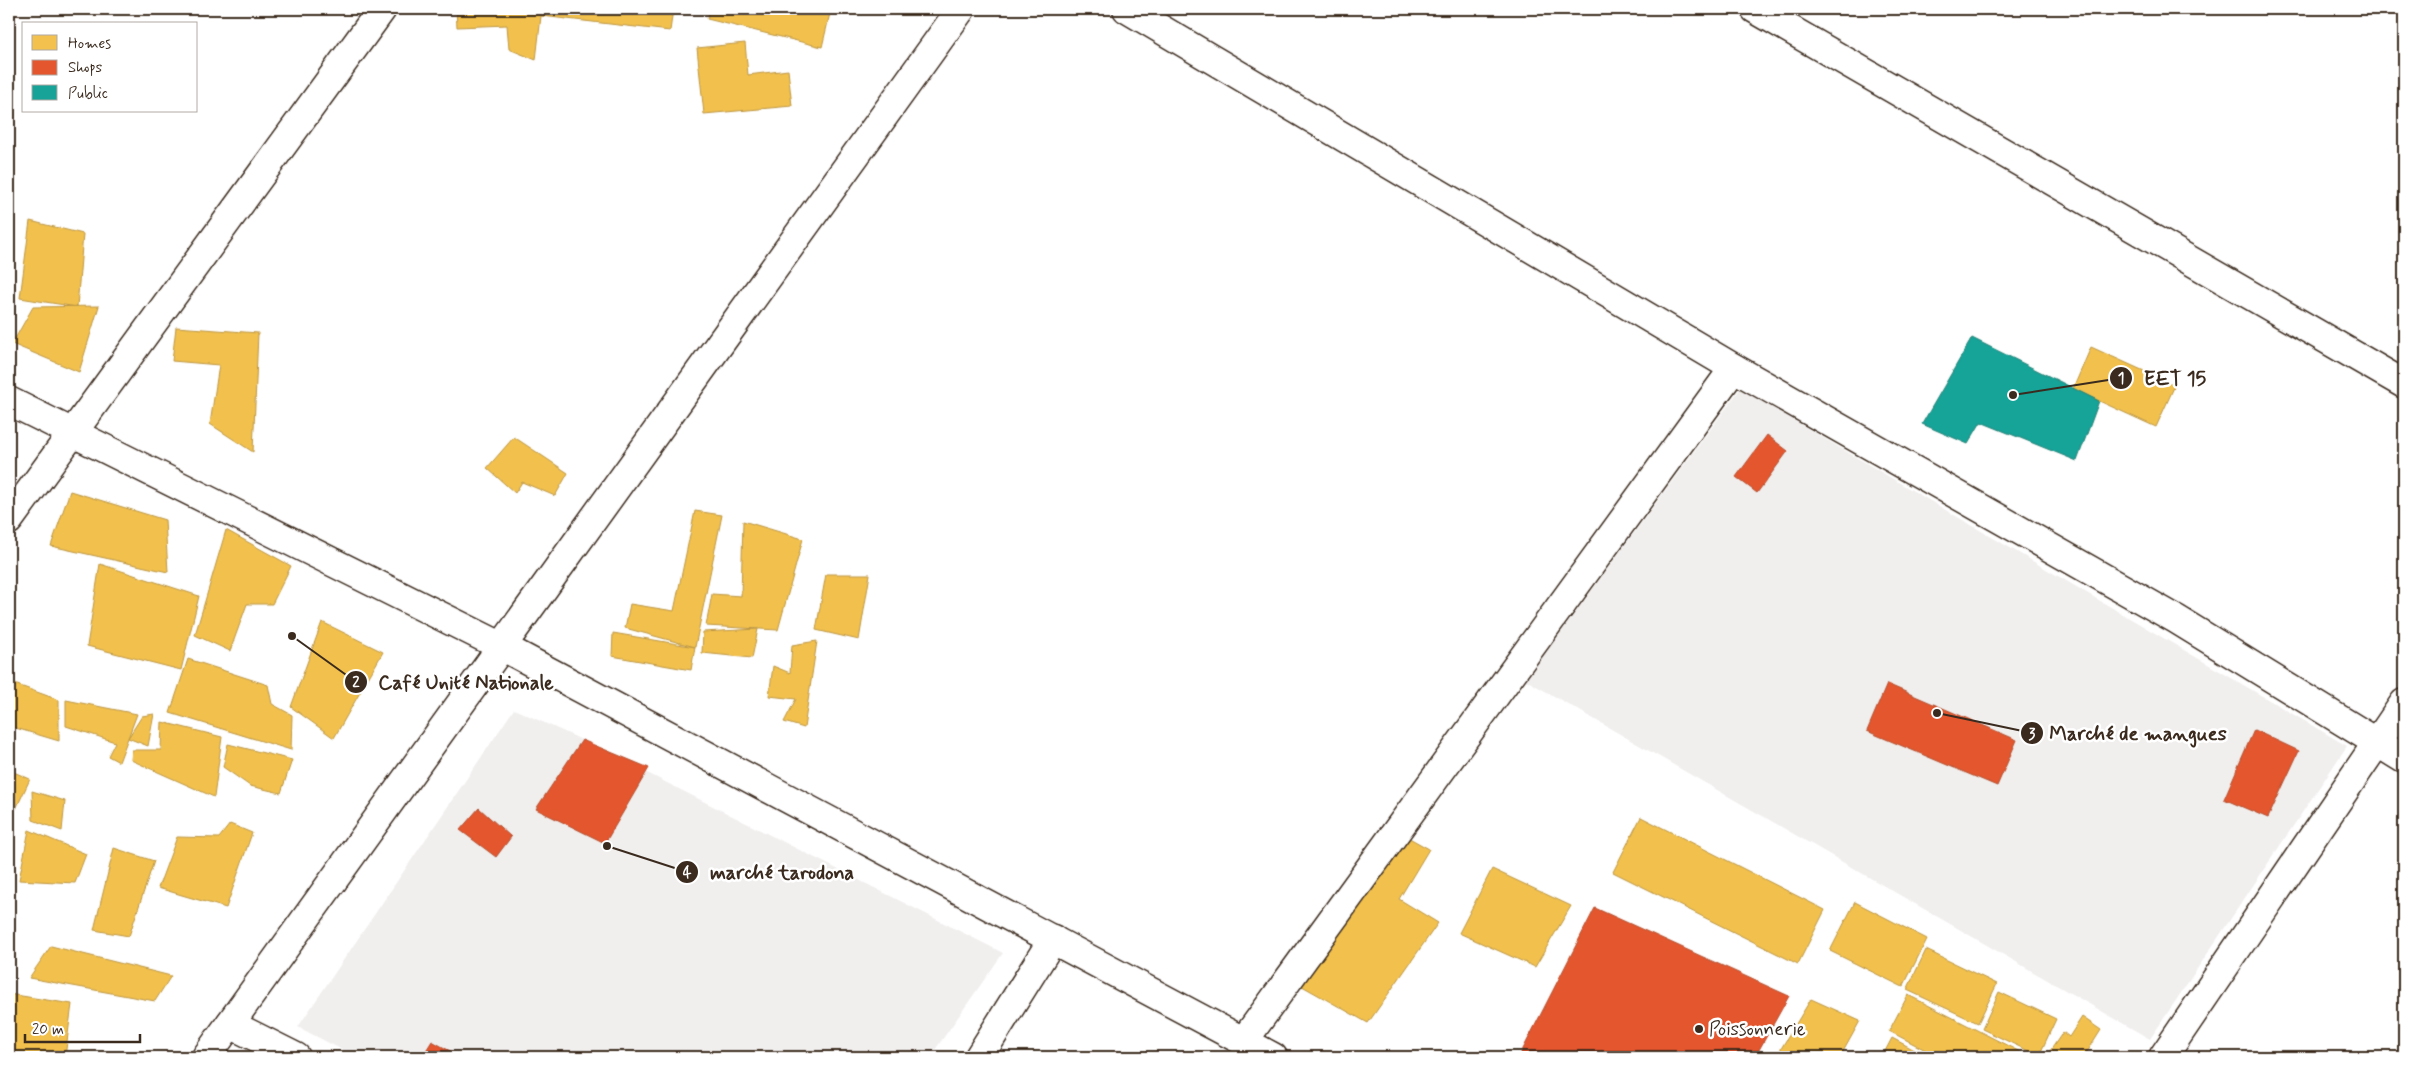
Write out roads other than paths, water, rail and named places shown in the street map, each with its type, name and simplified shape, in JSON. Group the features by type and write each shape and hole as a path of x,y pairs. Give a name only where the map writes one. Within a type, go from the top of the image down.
{"street":[{"path":"9,520 382,9"},
{"path":"206,1057 961,9"},
{"path":"1126,9 1734,368 2176,619 2404,759"},
{"path":"1755,9 2404,384"},
{"path":"1243,1042 1734,368"},
{"path":"9,401 502,647 1273,1057"},
{"path":"2163,1057 2404,703"},
{"path":"979,1057 1053,939"},
{"path":"230,1024 296,1057"}],"place":[{"name":"EET 15","path":"2013,395"},
{"name":"Café Unité Nationale","path":"292,636"},
{"name":"Marché de mangues","path":"1937,713"},
{"name":"marché tarodona","path":"607,846"},
{"name":"Poissonnerie","path":"1699,1029"}]}
